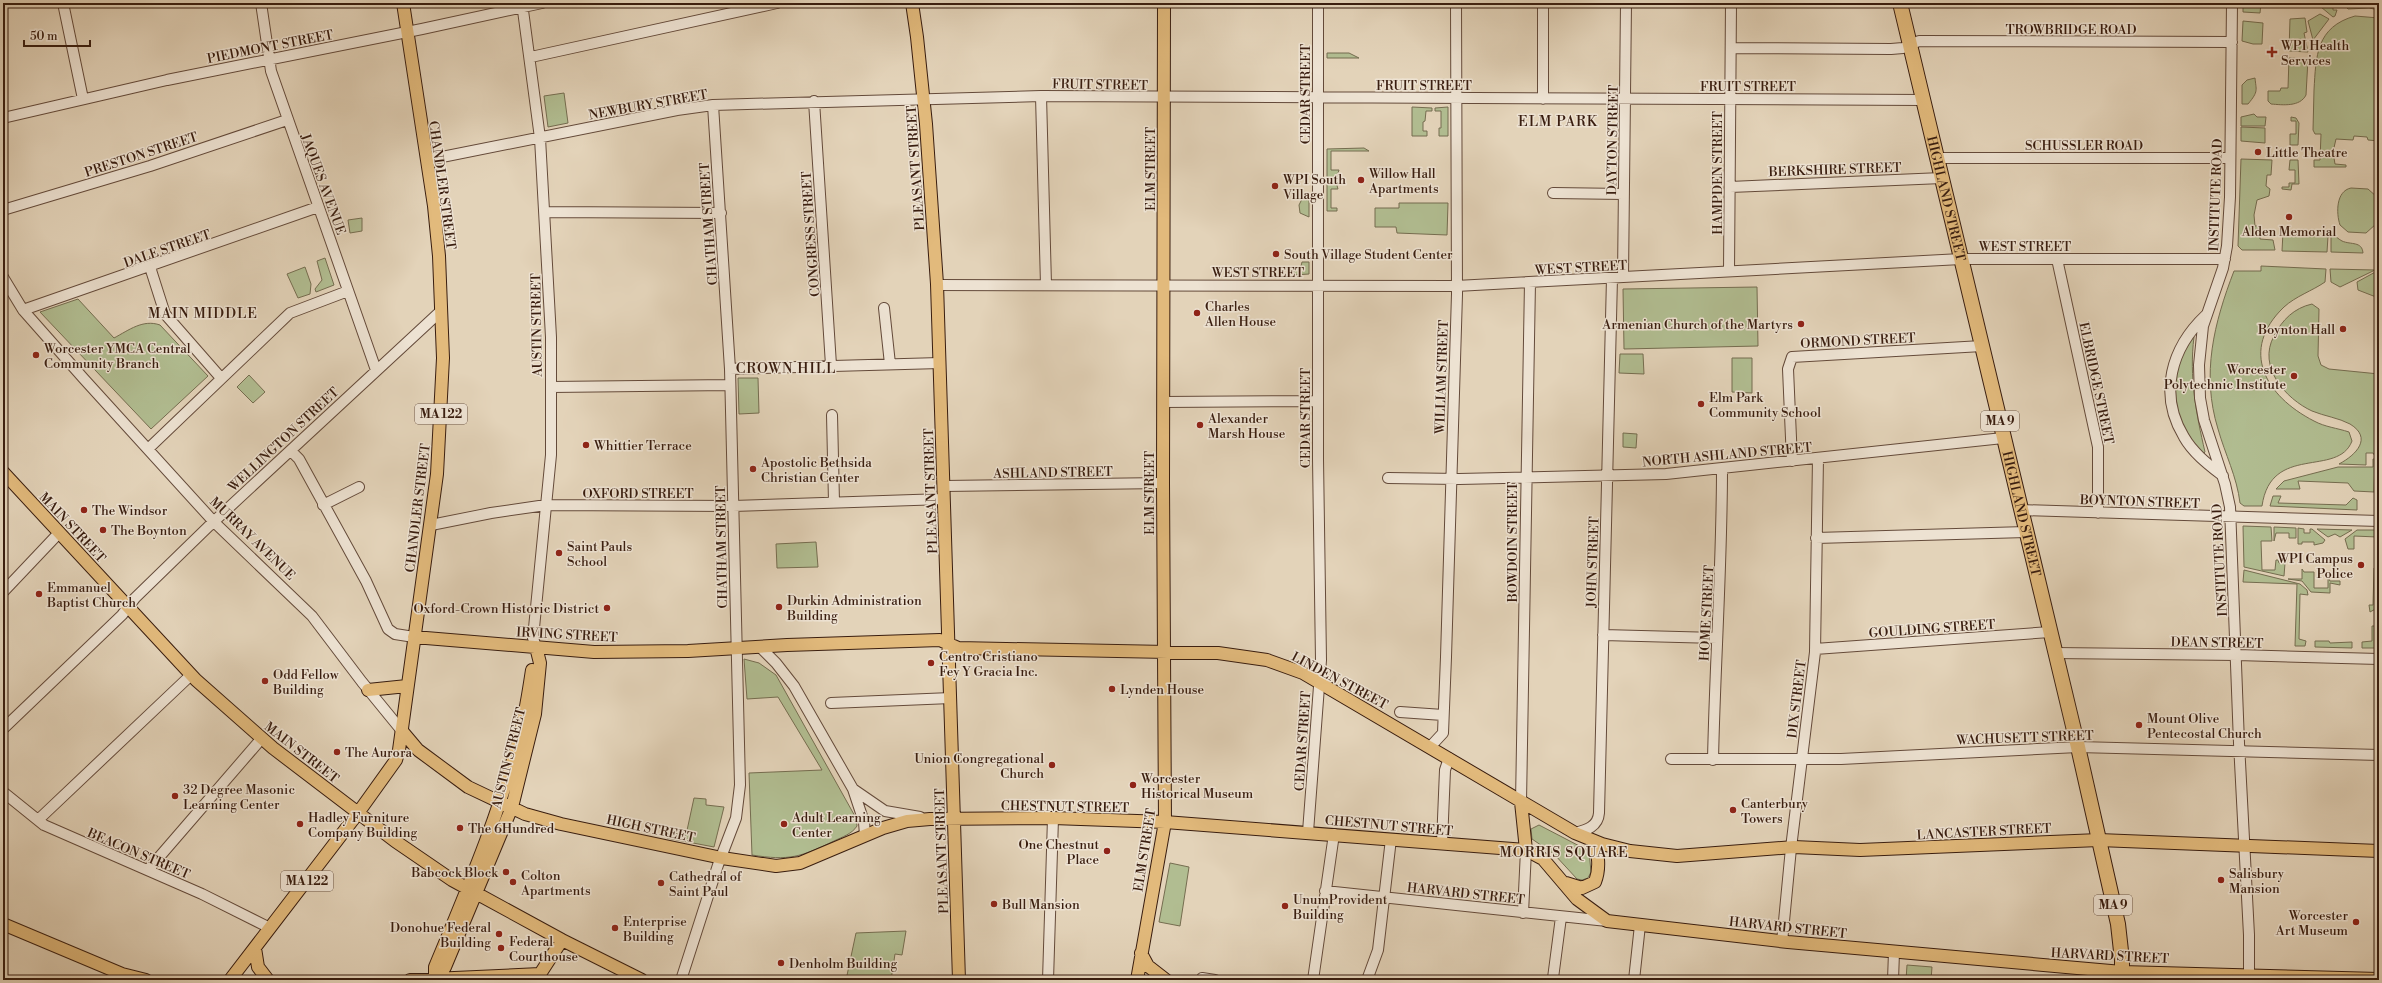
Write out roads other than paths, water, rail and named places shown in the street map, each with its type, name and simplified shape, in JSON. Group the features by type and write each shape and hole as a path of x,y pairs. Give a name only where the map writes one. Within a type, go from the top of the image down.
{"highway":[{"name":"HIGHLAND STREET","path":"1900,3 1938,158 2054,653 2078,747 2118,924 2122,976"}],"main road":[{"name":"CHANDLER STREET","path":"358,813 396,760 402,731 407,686 431,525 442,408 442,310 439,256 427,160 403,3"},
{"name":"PLEASANT STREET","path":"912,3 923,98 937,285 959,980"},
{"name":"ELM STREET","path":"1137,980 1165,822 1163,483 1164,3"},
{"name":"MAIN STREET","path":"3,472 58,534 128,606 191,675 262,738 395,841 472,891 562,940 642,980"},
{"name":"IRVING STREET","path":"414,637 594,652 688,651 736,647 940,640 949,643"},
{"name":"LINDEN STREET","path":"949,643 958,648 1223,654 1257,658 1286,666 1319,682 1546,817 1593,841"},
{"name":"AUSTIN STREET","path":"472,891 521,731 536,647"},
{"name":"AUSTIN STREET","path":"472,891 512,808 535,714 540,663 536,647"},
{"path":"368,690 407,686"},
{"name":"MURRAY AVENUE","path":"402,731 418,750 440,767 468,787 499,802"},
{"name":"HIGH STREET","path":"499,802 525,814 561,824 722,858 776,866 791,866 800,863 865,835 907,821 930,819"},
{"path":"1521,802 1524,829 1529,849 1548,864 1577,899 1607,921"},
{"name":"MA 122","path":"230,980 358,813"},
{"path":"1524,829 1530,819 1546,817"},
{"name":"CHESTNUT STREET","path":"930,819 1053,818 1165,822 1529,849"},
{"name":"LANCASTER STREET","path":"1593,841 1630,851 1677,856 1791,848 1860,850 2099,840 2243,847 2379,851"},
{"path":"1565,883 1582,888 1595,882 1598,873 1598,853 1593,841"},
{"path":"435,980 435,967 472,891"},
{"name":"HARVARD STREET","path":"1607,921 1782,942 2122,976 2379,979"},
{"path":"3,924 22,934 122,974 146,980"},
{"path":"3,929 22,934"},
{"path":"410,980 538,977 562,940"},
{"path":"255,948 258,967 268,980"},
{"path":"1141,953 1148,966 1166,980"}],"street":[{"path":"62,3 83,100"},
{"name":"JAQUES AVENUE","path":"261,3 268,58 287,120 376,370"},
{"name":"PIEDMONT STREET","path":"3,118 268,58 407,32 522,5 542,3"},
{"path":"531,57 776,3"},
{"name":"CEDAR STREET","path":"1308,832 1321,660 1318,401 1318,3"},
{"name":"WILLIAM STREET","path":"1430,747 1443,733 1452,479 1456,286 1456,3"},
{"path":"1543,3 1543,99"},
{"name":"DAYTON STREET","path":"1623,277 1626,3"},
{"name":"HAMPDEN STREET","path":"1729,271 1732,3"},
{"name":"INSTITUTE ROAD","path":"2232,3 2230,158 2225,259 2206,315 2199,352 2200,393 2204,420 2223,476 2231,516 2243,847 2249,936 2249,977"},
{"name":"AUSTIN STREET","path":"522,5 531,57 540,138 551,337 552,443 533,638 536,647"},
{"name":"TROWBRIDGE ROAD","path":"1731,48 1891,49 1903,48 1919,41 2232,42"},
{"path":"1041,96 1046,285"},
{"name":"FRUIT STREET","path":"923,98 1041,96 1164,98 1731,98 1924,100"},
{"name":"NEWBURY STREET","path":"427,160 677,110 713,105 923,98"},
{"name":"CONGRESS STREET","path":"814,101 831,365"},
{"name":"CHATHAM STREET","path":"681,980 718,865 722,858 736,818 740,785 730,369 713,105"},
{"name":"PRESTON STREET","path":"3,210 150,166 287,120"},
{"name":"SCHUSSLER ROAD","path":"1938,158 2230,158"},
{"name":"BERKSHIRE STREET","path":"1730,187 1942,178"},
{"path":"1553,193 1624,194"},
{"name":"DALE STREET","path":"23,310 150,267 318,207"},
{"path":"545,212 721,213"},
{"name":"WEST STREET","path":"937,285 1456,286 1729,271 1849,267 1961,259 2225,259"},
{"name":"ELBRIDGE STREET","path":"2057,259 2098,447 2098,512"},
{"path":"150,267 166,314 221,378"},
{"name":"MURRAY AVENUE","path":"3,277 23,310 214,522 312,616 368,690 402,731"},
{"name":"JOHN STREET","path":"1575,833 1591,827 1599,816 1612,278"},
{"name":"BOWDOIN STREET","path":"1521,802 1525,477 1530,282"},
{"path":"148,449 290,313 348,291"},
{"path":"884,308 890,364"},
{"name":"WELLINGTON STREET","path":"3,728 128,606 134,598 376,370 442,310"},
{"path":"2206,315 2189,332 2176,356 2171,375 2171,396 2176,417 2184,437 2195,452 2223,476"},
{"name":"ORMOND STREET","path":"1792,461 1788,368 1792,358 1982,346"},
{"path":"730,369 940,363"},
{"path":"551,387 730,385"},
{"path":"1163,402 1318,401"},
{"path":"832,415 834,502"},
{"name":"NORTH ASHLAND STREET","path":"1388,478 1452,479 1607,477 1666,474 2004,438"},
{"name":"IRVING STREET","path":"291,451 299,460 366,582 388,629 395,634 414,637"},
{"name":"DIX STREET","path":"1782,942 1791,848 1815,649 1818,458"},
{"name":"HOME STREET","path":"1713,760 1716,638 1722,558 1722,468"},
{"name":"ASHLAND STREET","path":"944,486 1163,483"},
{"path":"323,505 359,487"},
{"name":"OXFORD STREET","path":"431,525 491,512 546,504 733,506 944,499"},
{"name":"BOYNTON STREET","path":"2020,510 2379,521"},
{"path":"1816,538 2026,532"},
{"path":"3,592 58,534"},
{"name":"GOULDING STREET","path":"1815,649 2050,632"},
{"path":"1603,635 1716,638"},
{"name":"CHESTNUT STREET","path":"759,646 776,663 794,686 853,789 885,811 930,819"},
{"name":"DEAN STREET","path":"2054,653 2237,655 2379,659"},
{"path":"38,820 191,675"},
{"path":"831,703 951,698"},
{"path":"1400,712 1443,716"},
{"path":"148,870 262,738"},
{"name":"WACHUSETT STREET","path":"1671,759 1802,760 2078,747 2379,754"},
{"path":"1442,843 1445,776 1449,758"},
{"path":"853,789 864,822 865,835"},
{"name":"BEACON STREET","path":"3,792 44,825 148,870 270,928"},
{"path":"1048,980 1053,818"},
{"path":"1313,980 1334,834"},
{"path":"1367,980 1378,950 1391,839"},
{"path":"1524,913 1529,849"},
{"name":"HARVARD STREET","path":"1325,891 1607,921"},
{"path":"1553,978 1561,917"},
{"path":"1634,980 1640,926"},
{"path":"1893,980 1894,952"},
{"path":"1202,979 1215,980"}],"place":[{"name":"WPI Health Services","path":"2272,52"},
{"name":"Little Theatre","path":"2258,152"},
{"name":"Willow Hall Apartments","path":"1361,180"},
{"name":"WPI South Village","path":"1275,186"},
{"name":"Alden Memorial","path":"2289,217"},
{"name":"South Village Student Center","path":"1276,254"},
{"name":"Charles Allen House","path":"1197,313"},
{"name":"Armenian Church of the Martyrs","path":"1801,324"},
{"name":"Boynton Hall","path":"2343,329"},
{"name":"Worcester YMCA Central Community Branch","path":"36,355"},
{"name":"Worcester Polytechnic Institute","path":"2294,376"},
{"name":"Elm Park Community School","path":"1701,404"},
{"name":"Alexander Marsh House","path":"1200,425"},
{"name":"Whittier Terrace","path":"586,445"},
{"name":"Apostolic Bethsida Christian Center","path":"753,469"},
{"name":"The Windsor","path":"84,510"},
{"name":"The Boynton","path":"103,530"},
{"name":"Saint Pauls School","path":"559,553"},
{"name":"WPI Campus Police","path":"2361,565"},
{"name":"Emmanuel Baptist Church","path":"39,594"},
{"name":"Durkin Administration Building","path":"779,607"},
{"name":"Oxford-Crown Historic District","path":"607,608"},
{"name":"Centro Cristiano Fey Y Gracia Inc.","path":"931,663"},
{"name":"Odd Fellow Building","path":"265,681"},
{"name":"Lynden House","path":"1112,689"},
{"name":"Mount Olive Pentecostal Church","path":"2139,725"},
{"name":"The Aurora","path":"337,752"},
{"name":"Union Congregational Church","path":"1052,765"},
{"name":"Worcester Historical Museum","path":"1133,785"},
{"name":"32 Degree Masonic Learning Center","path":"175,796"},
{"name":"Canterbury Towers","path":"1733,810"},
{"name":"Hadley Furniture Company Building","path":"300,824"},
{"name":"Adult Learning Center","path":"784,824"},
{"name":"The 6Hundred","path":"460,828"},
{"name":"One Chestnut Place","path":"1107,851"},
{"name":"Babcock Block","path":"506,872"},
{"name":"Salisbury Mansion","path":"2221,880"},
{"name":"Colton Apartments","path":"513,882"},
{"name":"Cathedral of Saint Paul","path":"661,883"},
{"name":"Bull Mansion","path":"994,904"},
{"name":"UnumProvident Building","path":"1285,906"},
{"name":"Worcester Art Museum","path":"2356,922"},
{"name":"Enterprise Building","path":"615,928"},
{"name":"Donohue Federal Building","path":"499,934"},
{"name":"Federal Courthouse","path":"501,948"},
{"name":"Denholm Building","path":"781,963"}],"district":[{"name":"ELM PARK","path":"1558,121"},
{"name":"MAIN MIDDLE","path":"203,313"},
{"name":"CROWN HILL","path":"786,368"},
{"name":"MORRIS SQUARE","path":"1564,852"}]}
